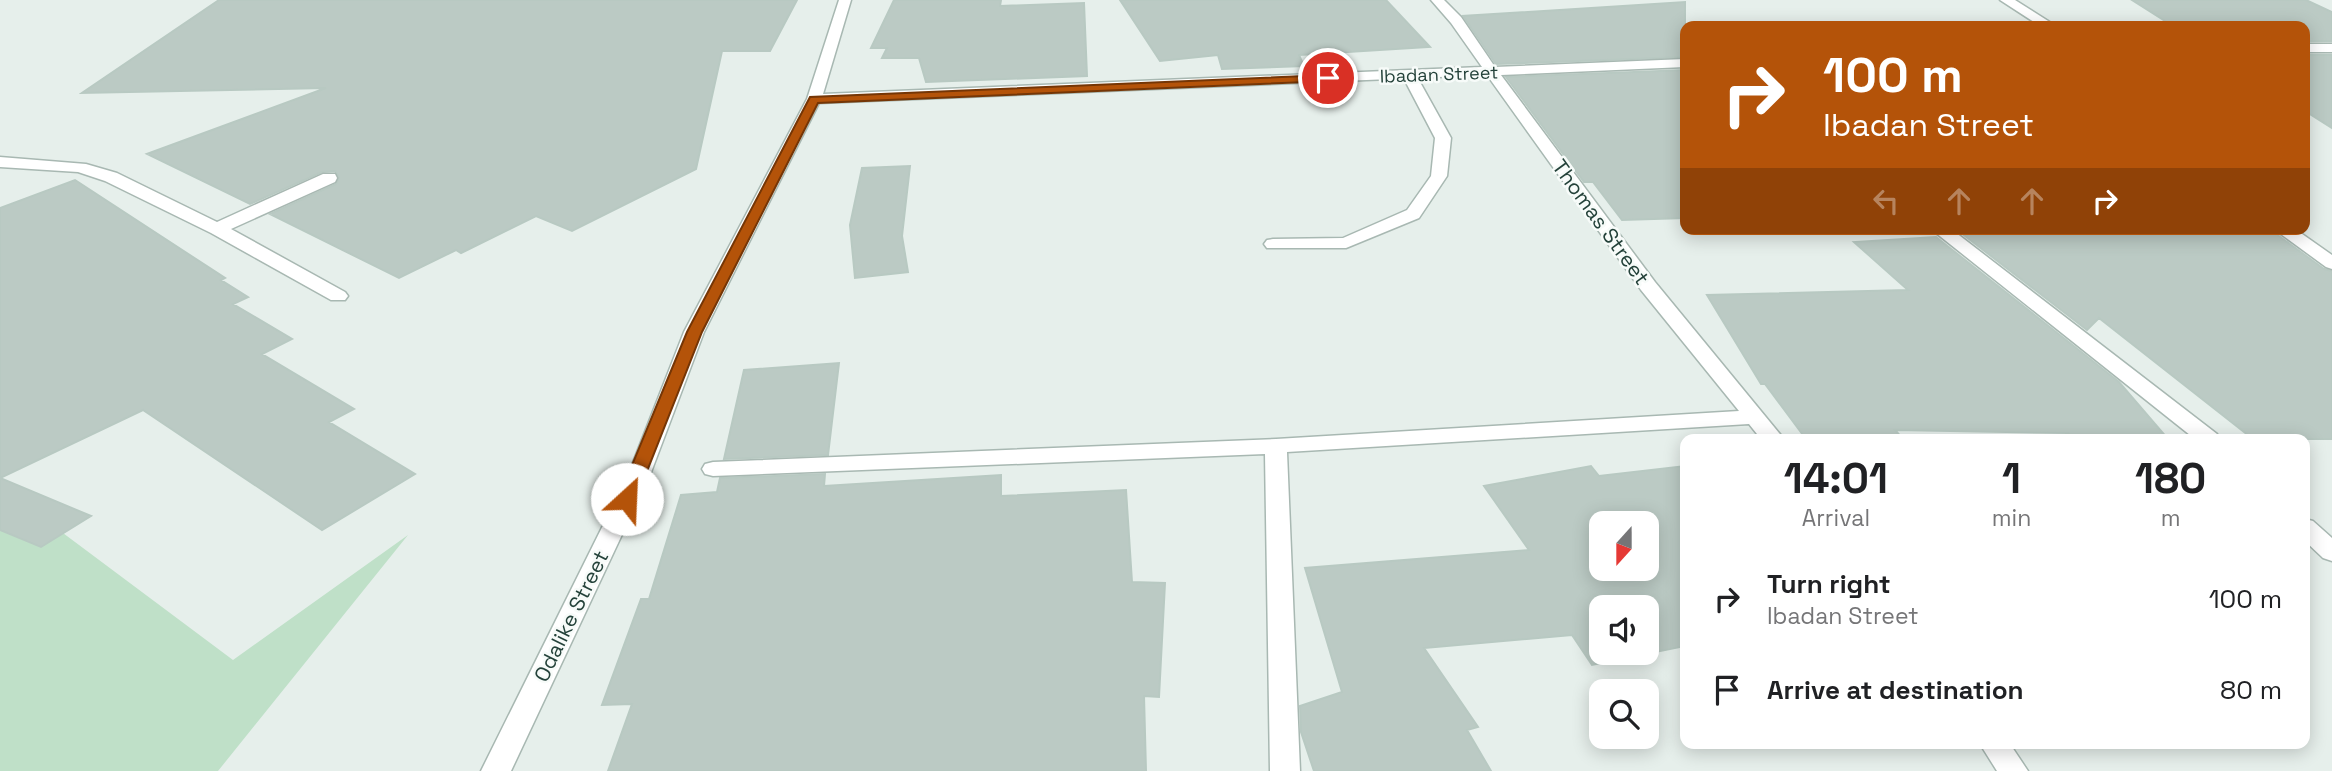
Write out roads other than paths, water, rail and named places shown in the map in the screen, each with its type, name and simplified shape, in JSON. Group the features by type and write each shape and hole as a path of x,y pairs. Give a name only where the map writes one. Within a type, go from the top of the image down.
{"street":[{"name":"Odalike Street","path":"496,771 639,475 694,332 814,99 845,0"},
{"name":"Thomas Street","path":"1437,0 1456,20 1528,124 1648,286 1769,434"},
{"path":"2006,0 2041,21"},
{"path":"2310,48 2332,48"},
{"name":"Ibadan Street","path":"814,99 1680,63"},
{"path":"1273,244 1346,243 1413,214 1439,176 1443,138 1409,75"},
{"path":"0,162 79,167 111,177 217,229 338,296"},
{"path":"217,229 329,178"},
{"path":"1948,235 2203,434"},
{"path":"2292,235 2332,262"},
{"path":"713,469 1276,446 1757,417"},
{"path":"1276,446 1285,771"},
{"path":"2310,532 2332,552"},
{"path":"1998,749 2014,771"}]}
